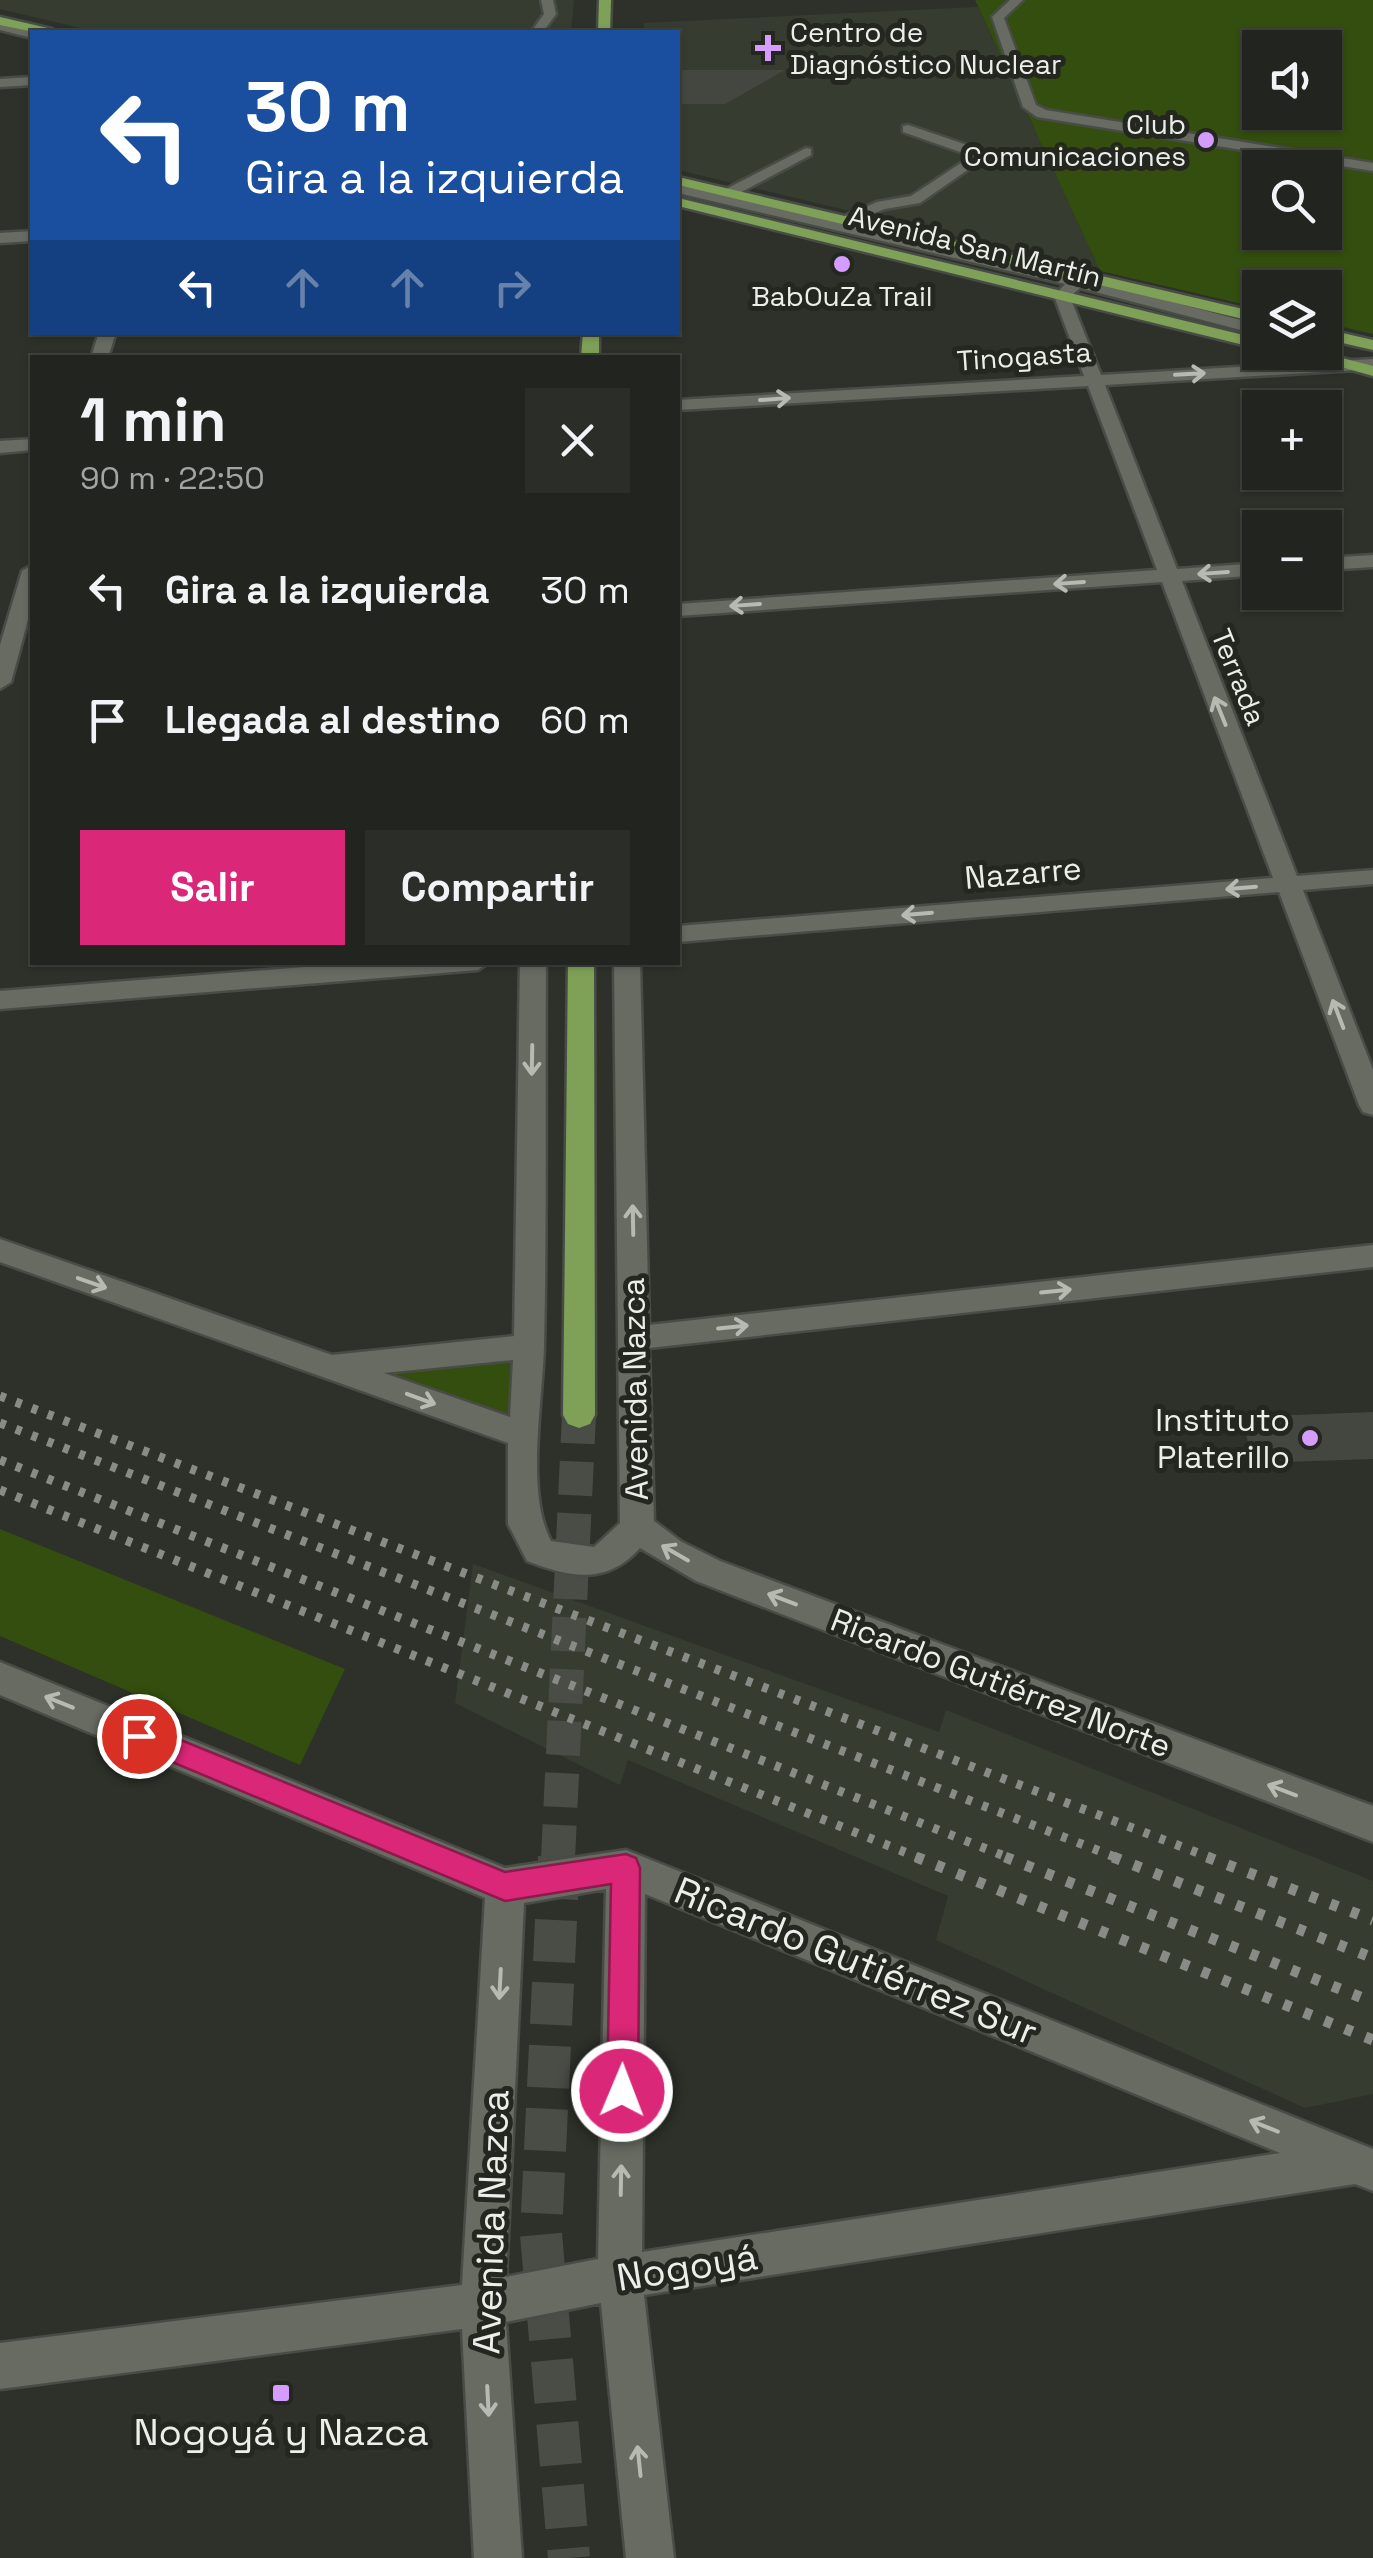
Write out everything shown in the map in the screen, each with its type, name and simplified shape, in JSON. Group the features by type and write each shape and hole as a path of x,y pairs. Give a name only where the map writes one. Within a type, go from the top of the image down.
{"main road":[{"path":"604,30 605,0"},
{"path":"0,26 32,30"},
{"path":"0,39 30,46"},
{"name":"Avenida San Martín","path":"680,181 842,220 1242,338"},
{"name":"Avenida San Martín","path":"680,199 1072,286 1242,315"},
{"path":"1342,338 1373,345"},
{"path":"1342,364 1373,363"},
{"name":"Avenida Nazca","path":"579,1415 581,965"}],"street":[{"path":"538,30 550,14 547,0"},
{"path":"1017,0 998,17 1030,106 1042,114 1373,167"},
{"path":"0,26 30,35"},
{"path":"0,83 30,81"},
{"path":"842,220 882,205 915,200 975,160 968,150 908,129"},
{"path":"729,193 806,152"},
{"path":"0,238 30,236"},
{"path":"1072,286 1242,328"},
{"name":"Terrada","path":"1072,286 1093,379 1373,1106"},
{"path":"1342,353 1373,363"},
{"name":"Tinogasta","path":"680,405 1348,365"},
{"path":"0,447 30,445"},
{"path":"1342,563 1373,561"},
{"path":"680,610 1242,570"},
{"path":"0,682 4,656 30,577"},
{"path":"4,656 30,654"},
{"name":"Nazarre","path":"680,934 1373,877"},
{"path":"0,1000 440,965"},
{"name":"Avenida Nazca","path":"534,965 522,1495 525,1524 539,1551 576,1566 604,1560 624,1547 637,1527 627,965"},
{"path":"0,1250 525,1436"},
{"path":"636,1338 1373,1256"},
{"path":"329,1366 528,1346"},
{"name":"Ricardo Gutiérrez Norte","path":"637,1527 670,1552 708,1571 1373,1824"},
{"path":"0,1678 505,1886 626,1868 620,2277 650,2558"},
{"name":"Ricardo Gutiérrez Sur","path":"626,1868 1367,2164"},
{"name":"Avenida Nazca","path":"498,2558 482,2304 505,1886"},
{"name":"Nogoyá","path":"0,2366 482,2304 620,2277 1367,2164"}],"shaded area":[{"path":"0,0 574,0 571,30 89,30 0,9"},
{"path":"978,7 1100,271 680,170 680,30 644,30 644,23"},
{"path":"473,1564 939,1732 946,1710 1373,1881 1373,2094 1305,2108 936,1940 948,1896 628,1760 620,1785 455,1703"}],"green space":[{"name":"Club Comunicaciones","path":"975,0 1373,0 1373,334 1342,327 1342,270 1242,270 1242,304 1100,271"},
{"path":"526,1349 522,1433 340,1368"},
{"path":"0,1529 345,1669 300,1765 0,1636"}],"building":[{"path":"680,70 785,70 725,104 680,104"},
{"name":"Instituto Platerillo","path":"1373,1412 1373,1459 1254,1463 1241,1417"}],"tunnel":[{"path":"558,1859 579,1415"},
{"path":"559,1857 541,2234 569,2558"}],"railway":[{"path":"0,1396 1214,1859"},
{"path":"0,1423 1120,1859"},
{"path":"0,1460 1012,1859"},
{"path":"0,1490 922,1859"},
{"path":"916,1857 1373,2040"},
{"path":"1005,1857 1373,2002"},
{"path":"1113,1857 1373,1958"},
{"path":"1207,1857 1373,1920"}],"place":[{"name":"Centro de Diagnóstico Nuclear","path":"768,48"},
{"name":"Club Comunicaciones","path":"1206,140"},
{"name":"BabOuZa Trail","path":"842,264"},
{"name":"Instituto Platerillo","path":"1310,1438"},
{"name":"Nogoyá y Nazca","path":"281,2393"}],"route":[{"path":"139,1736 505,1886 626,1868 622,2091"}]}
